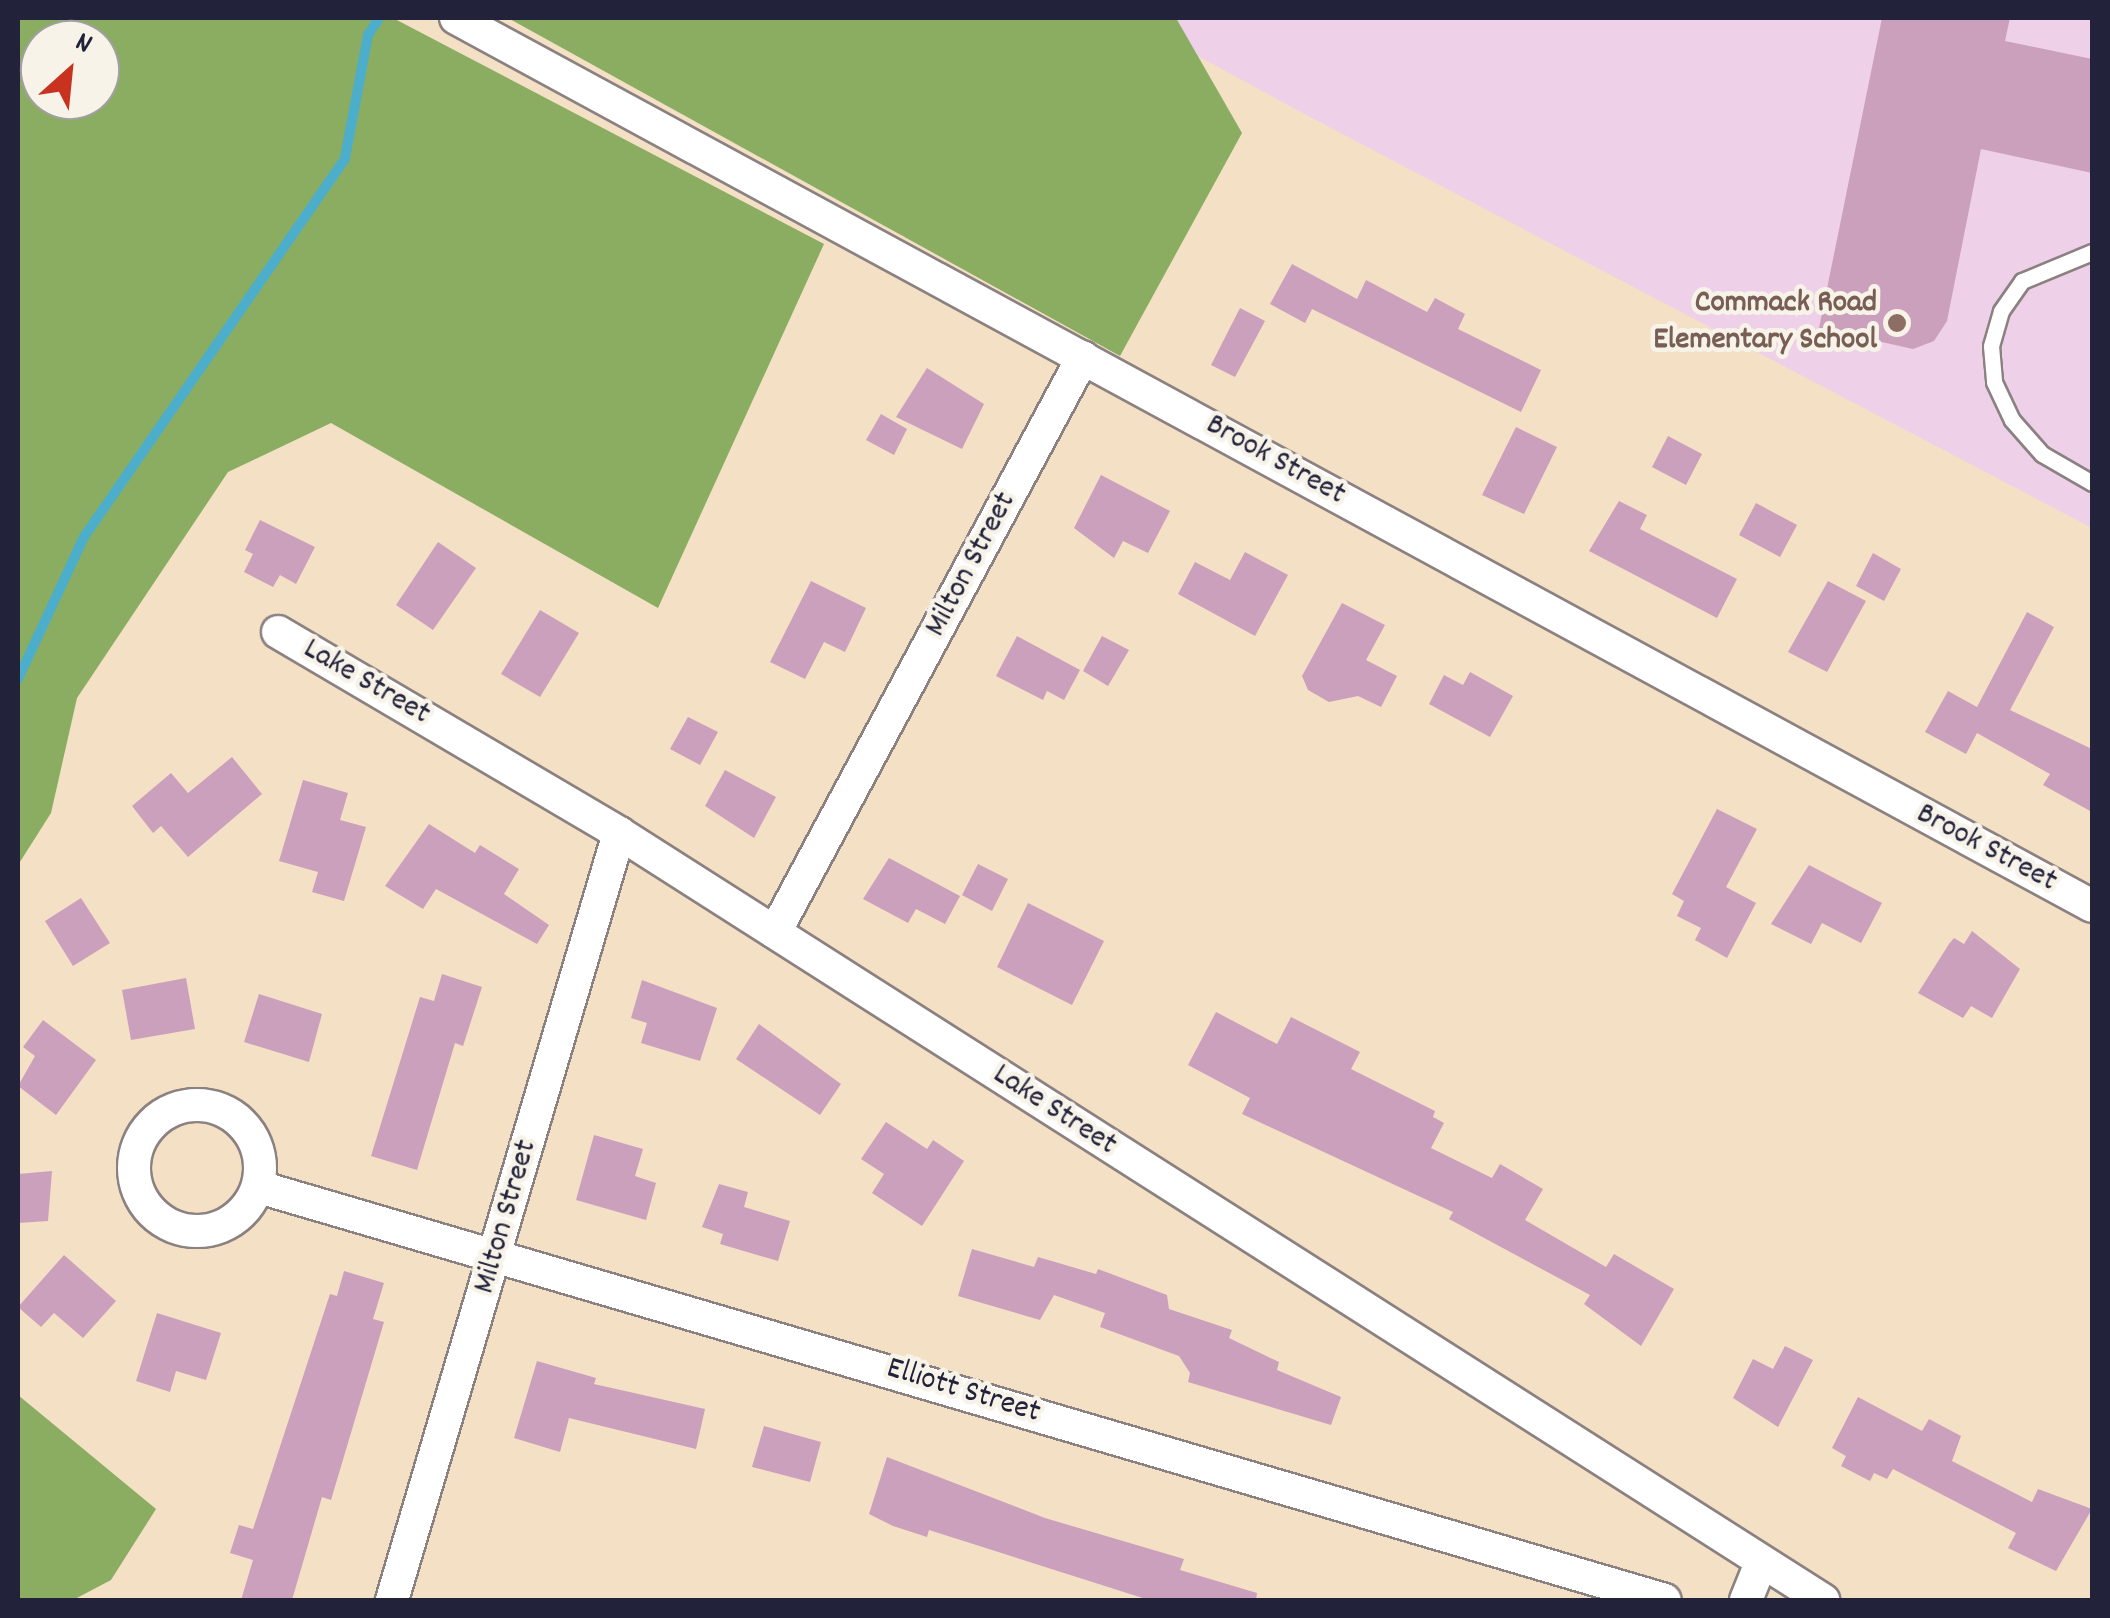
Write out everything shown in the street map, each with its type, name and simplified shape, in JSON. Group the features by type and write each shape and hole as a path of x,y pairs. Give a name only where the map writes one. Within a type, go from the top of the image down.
{"street":[{"name":"Brook Street","path":"456,18 2092,906"},
{"name":"Milton Street","path":"775,932 1084,357"},
{"name":"Lake Street","path":"278,632 620,832 1823,1600"},
{"name":"Milton Street","path":"392,1600 620,832"},
{"name":"Elliott Street","path":"259,1187 1666,1600"},
{"path":"1746,1600 1762,1563"}],"lane":[{"path":"2092,252 2022,281 2001,311 1992,346 1994,382 2012,420 2042,454 2092,483"}],"shaded area":[{"name":"Commack Road Elementary School","path":"1128,18 2092,18 2092,528 1312,118"}],"green space":[{"path":"18,18 393,18 824,244 658,608 331,423 228,472 77,698 51,813 18,865"},
{"path":"508,18 1176,18 1242,133 1120,356"},
{"path":"18,1395 156,1509 111,1580 73,1600 18,1600"}],"building":[{"path":"1882,18 2010,18 2005,41 2092,59 2092,173 1981,149 1947,321 1934,341 1913,349 1819,328"},
{"path":"1292,264 1357,299 1366,280 1427,312 1435,298 1465,314 1458,329 1541,370 1521,412 1312,309 1305,323 1270,304"},
{"path":"1240,308 1265,321 1235,377 1211,365"},
{"path":"927,368 984,404 962,449 896,417"},
{"path":"881,414 907,429 894,455 866,440"},
{"path":"1516,427 1557,447 1524,514 1482,495"},
{"path":"1668,436 1702,454 1686,485 1652,467"},
{"path":"1101,475 1170,511 1148,553 1123,541 1114,558 1074,528"},
{"path":"1619,501 1647,515 1640,529 1737,579 1717,618 1589,551"},
{"path":"1756,503 1797,525 1780,557 1739,535"},
{"path":"260,520 315,547 296,584 280,575 273,587 244,572 253,554 245,550"},
{"path":"438,542 476,568 433,630 396,605"},
{"path":"1245,552 1288,575 1255,636 1178,594 1195,562 1230,580"},
{"path":"1873,553 1901,569 1884,601 1856,586"},
{"path":"811,581 866,608 845,652 824,642 805,679 770,662"},
{"path":"1828,581 1866,601 1827,672 1788,652"},
{"path":"1342,603 1385,625 1366,660 1397,676 1381,707 1358,696 1329,702 1308,690 1302,676"},
{"path":"540,610 579,633 540,697 501,674"},
{"path":"2027,612 2054,627 2010,710 2092,749 2092,812 2043,785 2050,774 1977,733 1966,754 1925,732 1948,691 1977,707"},
{"path":"1017,636 1080,670 1064,700 1047,691 1043,700 996,676"},
{"path":"1102,636 1129,650 1108,686 1083,671"},
{"path":"1470,672 1513,696 1490,737 1429,704 1444,675 1463,685"},
{"path":"688,717 718,732 700,765 670,749"},
{"path":"232,757 262,794 188,857 161,826 153,833 132,806 171,773 188,793"},
{"path":"725,770 776,797 754,838 705,806"},
{"path":"303,780 348,793 340,820 366,827 344,901 312,892 318,872 279,861"},
{"path":"1717,809 1757,829 1726,887 1756,903 1727,958 1695,940 1701,928 1677,916 1684,901 1672,894"},
{"path":"429,824 475,853 480,845 519,869 504,894 549,925 537,944 436,889 423,909 385,886"},
{"path":"889,858 960,896 945,924 916,909 908,923 863,899"},
{"path":"978,864 1008,879 992,911 962,895"},
{"path":"1809,865 1882,903 1861,943 1822,923 1811,944 1771,924"},
{"path":"81,898 110,943 73,966 45,921"},
{"path":"1028,903 1104,941 1072,1005 997,967"},
{"path":"1972,931 2020,969 1992,1018 1971,1006 1963,1018 1918,993 1954,938 1964,944"},
{"path":"442,974 482,987 463,1046 455,1043 417,1170 371,1156 420,997 434,1001"},
{"path":"186,978 195,1029 131,1040 122,990"},
{"path":"642,980 717,1008 700,1061 641,1043 647,1023 631,1018"},
{"path":"259,994 322,1014 309,1062 244,1042"},
{"path":"1216,1012 1277,1044 1291,1017 1360,1052 1351,1069 1435,1111 1433,1117 1444,1123 1431,1148 1492,1178 1500,1164 1543,1189 1525,1220 1606,1267 1614,1254 1674,1289 1641,1346 1584,1304 1590,1295 1449,1219 1453,1212 1242,1114 1250,1098 1188,1065"},
{"path":"43,1020 96,1060 56,1115 18,1086 35,1056 23,1047"},
{"path":"759,1024 841,1084 820,1115 736,1059"},
{"path":"886,1122 927,1149 933,1140 964,1161 922,1226 872,1193 884,1174 861,1159"},
{"path":"594,1135 643,1149 635,1176 656,1183 646,1220 576,1200"},
{"path":"52,1171 48,1221 18,1223 18,1174"},
{"path":"719,1184 748,1192 744,1207 790,1221 778,1261 720,1244 723,1234 702,1227"},
{"path":"972,1249 1034,1267 1038,1257 1096,1274 1098,1269 1167,1295 1169,1309 1232,1330 1229,1338 1279,1362 1277,1370 1341,1397 1331,1425 1188,1382 1190,1373 1179,1356 1100,1327 1105,1313 1054,1295 1040,1320 958,1296"},
{"path":"64,1255 116,1301 83,1338 54,1313 41,1327 18,1307"},
{"path":"344,1271 384,1283 373,1319 384,1322 331,1500 322,1497 292,1600 241,1600 253,1560 230,1553 239,1525 253,1529 330,1294 337,1296"},
{"path":"157,1313 221,1333 206,1380 176,1371 170,1392 136,1381"},
{"path":"1785,1346 1813,1360 1778,1427 1733,1398 1753,1359 1773,1369"},
{"path":"537,1361 596,1378 594,1384 705,1409 696,1449 569,1418 560,1452 514,1438"},
{"path":"1858,1397 1922,1431 1929,1419 1961,1436 1952,1461 2032,1502 2038,1489 2092,1509 2056,1571 2008,1548 2016,1533 1893,1469 1887,1479 1874,1473 1870,1481 1841,1466 1846,1456 1832,1448"},
{"path":"764,1426 821,1442 810,1482 752,1467"},
{"path":"887,1457 1045,1518 1184,1559 1180,1570 1257,1593 1256,1600 1149,1600 929,1530 927,1537 893,1526 869,1514"}],"waterway":[{"path":"18,679 84,537 345,158 368,35 379,18"}],"place":[{"name":"Commack Road Elementary School","path":"1897,323"}]}
